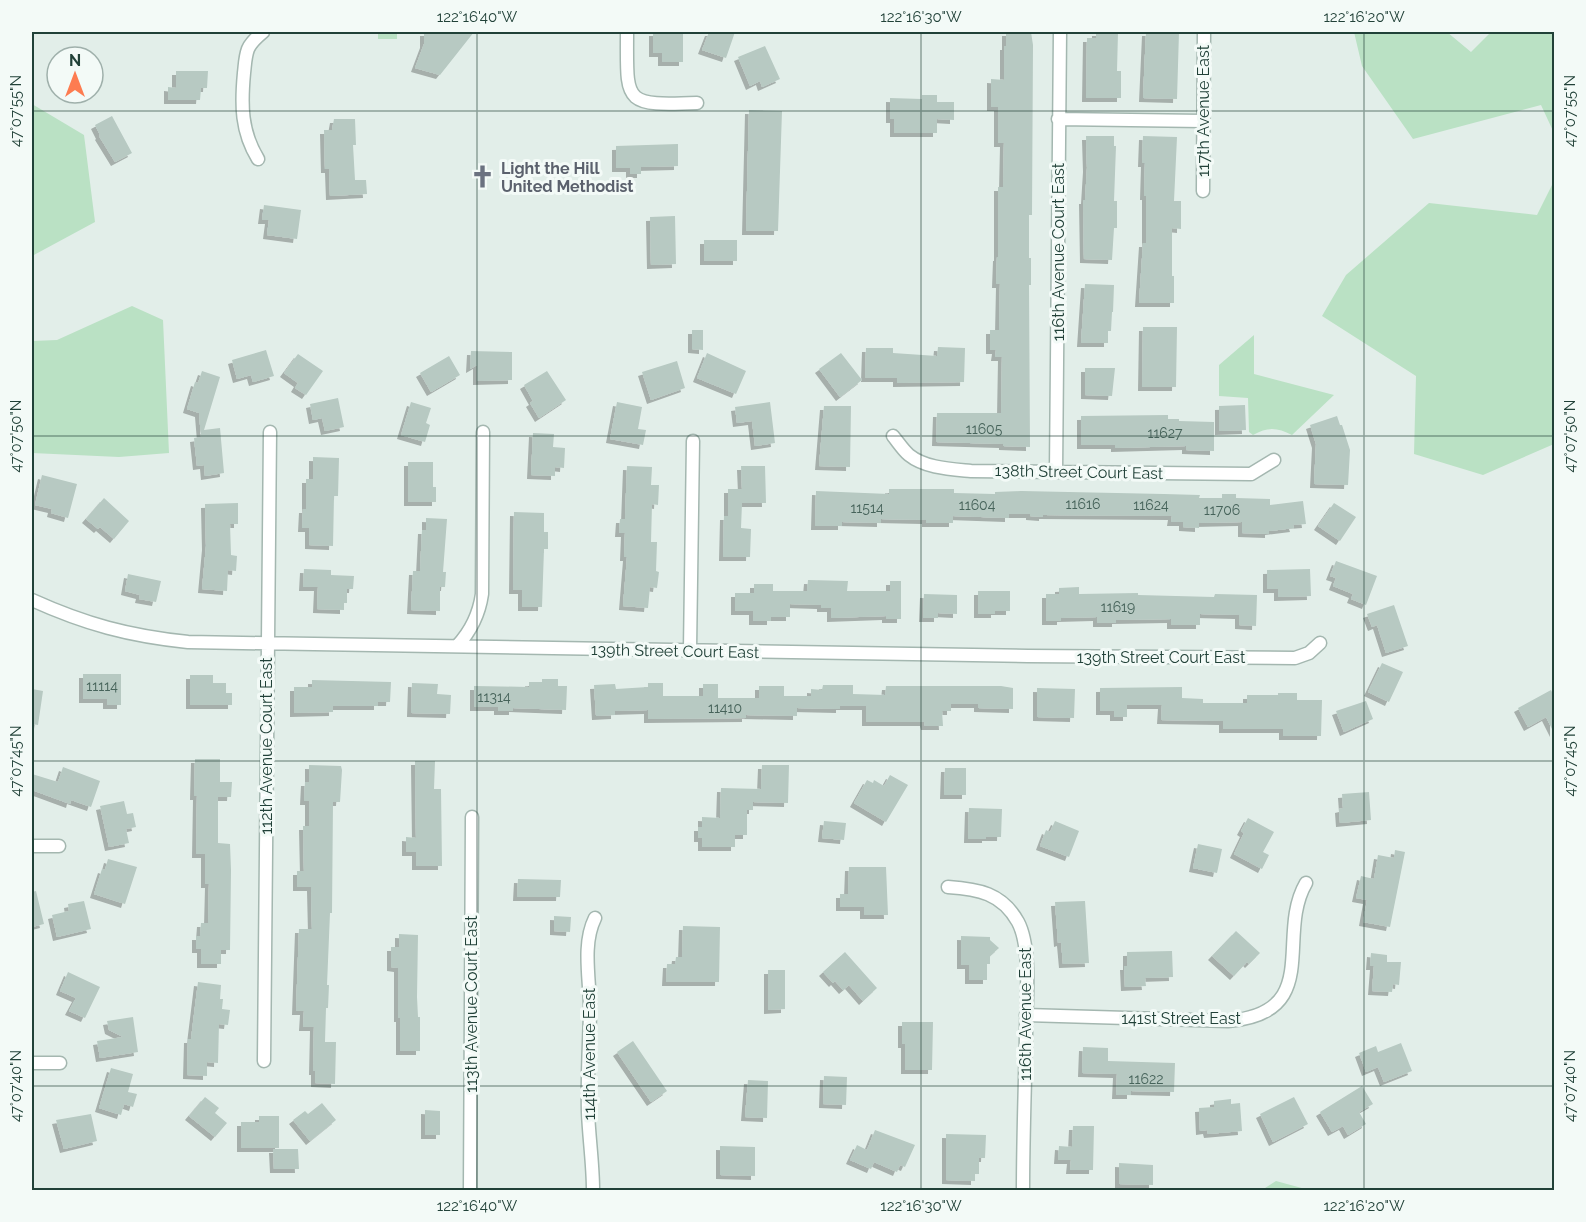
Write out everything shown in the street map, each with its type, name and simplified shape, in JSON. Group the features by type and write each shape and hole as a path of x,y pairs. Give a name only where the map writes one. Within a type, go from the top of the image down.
{"street":[{"path":"258,159 244,130 242,91 248,49 263,32"},
{"path":"627,32 629,86 632,95 638,101 647,104 696,103"},
{"name":"116th Avenue Court East","path":"1056,472 1060,32"},
{"name":"117th Avenue East","path":"1203,191 1204,32"},
{"path":"1058,119 1203,121"},
{"name":"112th Avenue Court East","path":"264,1060 270,432"},
{"path":"457,646 468,635 476,619 482,594 483,432"},
{"name":"138th Street Court East","path":"893,436 909,455 925,464 948,469 1251,474 1274,460"},
{"path":"690,650 693,441"},
{"name":"139th Street Court East","path":"32,600 92,625 149,638 188,642 457,646 543,650 1295,658 1309,653 1320,643"},
{"name":"113th Avenue Court East","path":"470,1191 472,817"},
{"path":"32,846 59,846"},
{"name":"141st Street East","path":"1026,1015 1228,1021 1255,1017 1268,1010 1279,999 1290,982 1293,968 1296,909 1299,895 1306,883"},
{"name":"116th Avenue East","path":"948,887 976,889 996,897 1007,907 1024,936 1026,1015 1023,1191"},
{"name":"114th Avenue East","path":"593,1191 593,1159 588,1113 590,1014 588,953 591,925 595,918"},
{"path":"32,1063 60,1063"}],"green space":[{"path":"378,32 397,32 397,39 378,39"},
{"path":"1354,32 1447,32 1471,52 1491,32 1554,32 1554,133 1541,105 1413,139 1362,66"},
{"path":"32,104 84,135 95,222 32,256"},
{"path":"1554,181 1554,444 1483,475 1414,454 1416,376 1322,316 1346,275 1429,203 1537,215"},
{"path":"132,306 163,320 169,453 119,457 32,453 32,341 57,340"},
{"path":"1254,335 1254,374 1334,395 1292,435 1282,430 1272,429 1253,435 1249,432 1248,398 1219,396 1219,365"},
{"path":"1276,1181 1309,1190 1262,1190"}],"building":[{"path":"424,32 474,32 440,75 415,68 424,44"},
{"path":"653,32 683,32 683,62 662,62 662,53 653,53"},
{"path":"709,32 735,32 726,58 702,50"},
{"path":"1006,32 1031,32 1033,45 1032,215 1029,215 1029,258 1031,258 1031,285 1029,285 1030,447 936,442 937,413 1001,413 1002,357 995,357 996,350 990,350 990,330 999,330 1000,284 996,284 998,187 1003,187 1004,143 998,143 998,107 991,107 991,79 1004,80"},
{"path":"1096,32 1118,32 1117,71 1121,71 1121,98 1086,98 1087,38 1096,38"},
{"path":"1146,32 1179,32 1177,99 1143,98"},
{"path":"765,46 780,79 762,87 760,81 750,86 738,57"},
{"path":"176,71 208,71 207,88 201,88 200,100 168,100 168,87 176,88"},
{"path":"922,95 937,95 937,102 954,102 954,120 937,119 937,133 894,133 894,119 890,119 890,98 922,99"},
{"path":"749,110 782,111 778,231 746,231"},
{"path":"112,116 132,153 115,162 95,125"},
{"path":"334,119 355,119 356,145 353,145 355,180 366,180 367,194 330,196 329,169 325,169 324,130 332,130"},
{"path":"1086,136 1114,136 1114,146 1116,146 1114,201 1117,201 1117,228 1114,228 1112,260 1084,259 1083,200 1085,200 1087,168"},
{"path":"1143,136 1177,137 1174,201 1181,201 1181,229 1172,228 1174,303 1139,303 1143,243 1146,243"},
{"path":"678,144 678,166 641,167 641,174 630,174 630,168 616,168 616,146"},
{"path":"264,205 301,210 297,239 267,235 269,220 262,220"},
{"path":"675,216 676,264 651,265 650,217"},
{"path":"704,240 737,240 737,261 704,261"},
{"path":"1085,284 1114,285 1108,343 1081,343"},
{"path":"1143,327 1177,327 1176,387 1142,387"},
{"path":"692,330 703,330 703,350 692,349"},
{"path":"938,347 965,348 964,382 897,383 897,378 865,378 866,348 893,348 893,353 937,356"},
{"path":"266,350 274,376 253,382 251,375 237,379 232,360"},
{"path":"471,351 512,352 512,380 477,381 477,365 470,369"},
{"path":"707,353 746,371 736,394 697,378"},
{"path":"841,353 862,380 840,397 819,369"},
{"path":"298,354 323,371 306,395 295,388 298,383 284,373"},
{"path":"449,356 460,375 431,392 420,373"},
{"path":"677,361 685,388 651,400 642,372"},
{"path":"1085,368 1115,368 1112,396 1085,395"},
{"path":"202,371 220,377 204,430 220,428 224,473 205,476 204,465 197,466 194,438 201,437 199,413 187,409 195,382 198,383"},
{"path":"547,371 566,400 539,418 530,403 533,401 524,385"},
{"path":"338,398 344,427 325,431 322,418 313,420 310,404"},
{"path":"411,402 431,408 426,423 430,425 425,442 401,435"},
{"path":"617,402 642,407 638,429 646,430 643,445 610,439"},
{"path":"770,402 775,443 755,446 752,421 737,423 735,407"},
{"path":"1245,405 1246,430 1219,431 1219,406"},
{"path":"824,406 851,406 850,467 819,466"},
{"path":"1168,415 1168,419 1179,419 1179,421 1214,422 1214,451 1186,450 1186,446 1115,448 1115,445 1081,445 1081,416"},
{"path":"1337,416 1350,450 1348,485 1314,484 1316,444 1310,425"},
{"path":"533,433 554,434 553,447 565,448 564,468 555,467 555,476 531,475"},
{"path":"313,457 339,458 338,496 334,496 333,546 309,545 309,528 302,528 303,509 306,509 306,479 313,479"},
{"path":"408,462 433,462 433,487 436,487 436,502 408,502"},
{"path":"627,466 652,467 651,485 659,485 658,505 652,504 651,542 657,542 656,571 659,572 657,588 650,587 648,608 623,606 627,557 624,557 625,533 619,533 620,519 625,519"},
{"path":"741,466 765,466 766,503 742,503 741,528 751,529 750,557 723,557 724,516 728,516 728,489 742,489"},
{"path":"42,475 77,484 68,518 51,513 52,509 35,505"},
{"path":"889,489 954,489 954,493 995,494 995,492 1021,491 1200,495 1199,498 1222,498 1222,494 1236,494 1236,498 1270,499 1270,505 1303,501 1306,524 1269,531 1269,534 1242,533 1242,522 1199,523 1199,528 1183,527 1183,522 1171,522 1172,516 1043,515 1043,517 1030,516 1030,514 1009,514 1009,518 953,516 953,523 881,519 881,523 842,522 842,526 815,526 816,491 889,494"},
{"path":"104,498 129,521 114,539 86,519"},
{"path":"238,503 238,524 230,524 231,555 237,556 236,571 228,570 227,591 202,589 206,546 205,504"},
{"path":"1334,503 1356,517 1340,541 1318,526"},
{"path":"514,512 544,513 544,532 548,532 548,549 544,549 542,607 522,607 522,590 513,590"},
{"path":"426,518 447,519 443,572 446,572 445,587 440,587 440,611 411,610 413,571 420,571 422,530 426,530"},
{"path":"1336,561 1377,576 1366,605 1351,599 1353,594 1333,586 1336,578 1330,576"},
{"path":"304,569 331,570 331,575 354,576 353,589 347,589 347,603 344,603 344,610 317,609 318,587 303,587"},
{"path":"1310,569 1311,596 1278,597 1278,589 1267,589 1267,570"},
{"path":"128,574 161,581 156,602 139,599 140,595 125,591"},
{"path":"808,580 848,581 847,591 890,591 890,581 901,581 901,619 886,619 886,616 831,618 831,608 821,608 821,605 790,604 790,617 771,617 771,621 753,621 753,611 735,611 735,593 754,593 754,584 773,584 773,591 807,591"},
{"path":"1079,587 1079,594 1138,593 1138,595 1214,597 1215,594 1257,595 1256,626 1239,625 1239,615 1200,614 1200,625 1171,625 1171,619 1116,620 1116,623 1097,623 1097,617 1061,618 1061,621 1046,621 1046,594 1059,594 1059,588"},
{"path":"978,591 1010,591 1010,611 978,614"},
{"path":"924,594 957,595 957,614 938,613 938,618 923,618"},
{"path":"1394,605 1408,646 1386,653 1377,625 1372,627 1367,614"},
{"path":"1382,663 1403,672 1389,702 1368,692"},
{"path":"83,674 121,674 121,705 107,705 107,699 83,699"},
{"path":"190,675 213,675 213,683 226,683 226,693 232,693 232,705 190,705"},
{"path":"542,679 558,679 558,686 567,686 566,710 513,708 513,711 498,711 498,707 474,707 474,686 529,687 529,682 542,682"},
{"path":"312,680 391,682 390,702 378,702 378,706 333,706 333,712 294,713 294,687 312,687"},
{"path":"412,683 438,684 437,694 451,695 450,714 411,713"},
{"path":"648,683 663,683 663,696 703,696 703,684 718,684 718,698 759,698 759,686 784,686 784,696 811,696 811,689 822,690 823,685 853,685 853,694 885,695 886,686 1001,686 1013,688 1013,709 978,708 978,704 951,704 951,711 942,711 943,726 925,726 924,722 866,722 866,706 840,706 840,709 797,708 797,716 746,715 746,718 648,719 648,710 615,711 615,715 596,716 594,685 615,684 616,689 648,687"},
{"path":"1182,687 1182,698 1203,699 1203,703 1247,703 1247,695 1278,695 1278,693 1297,693 1297,700 1322,700 1321,736 1283,736 1283,729 1223,729 1223,721 1161,720 1162,705 1127,705 1127,717 1114,717 1114,711 1100,711 1100,688"},
{"path":"1037,688 1075,689 1074,718 1037,717"},
{"path":"32,689 43,691 38,725 32,724"},
{"path":"1551,690 1554,696 1554,733 1546,717 1528,727 1518,708"},
{"path":"1366,701 1373,719 1344,732 1336,711"},
{"path":"195,759 220,759 220,782 232,782 231,797 218,797 218,843 230,844 231,870 230,950 221,950 221,964 201,964 201,949 196,949 196,936 200,936 201,923 208,923 209,884 205,884 205,854 196,854"},
{"path":"415,761 435,761 434,789 441,789 442,866 416,866 416,852 406,852 406,837 416,838"},
{"path":"309,765 341,766 342,770 340,802 333,802 332,913 330,913 325,1042 336,1042 335,1084 315,1083 314,1027 303,1027 304,1011 296,1011 299,929 312,929 311,887 297,887 297,871 304,871 303,826 309,826 309,801 304,801 305,782 309,782"},
{"path":"762,765 789,765 788,803 753,802 753,810 747,810 747,835 735,835 735,847 702,847 702,838 698,838 698,827 702,827 702,817 720,818 721,788 761,789"},
{"path":"63,767 100,781 91,807 71,800 70,804 32,790 32,774 58,782"},
{"path":"945,768 966,768 966,795 944,795"},
{"path":"890,775 908,785 886,822 854,803 867,780 873,783 874,780 884,786"},
{"path":"1369,792 1371,820 1340,823 1339,809 1343,808 1342,794"},
{"path":"124,801 127,814 133,813 136,827 126,829 129,843 109,847 100,806"},
{"path":"969,808 1002,809 1001,837 968,839"},
{"path":"1248,818 1274,832 1263,852 1269,855 1262,869 1234,854 1244,833 1241,831"},
{"path":"824,821 846,823 844,840 822,838"},
{"path":"1055,821 1079,831 1069,857 1040,846 1046,830 1050,832"},
{"path":"1198,844 1222,849 1217,873 1193,868"},
{"path":"1395,850 1405,852 1390,927 1363,922 1367,900 1356,898 1361,876 1374,879 1378,855 1394,858"},
{"path":"108,859 137,867 125,904 94,894 102,869 105,870"},
{"path":"849,867 886,867 888,915 864,915 864,907 840,907 840,894 848,894"},
{"path":"518,879 561,880 560,897 517,897"},
{"path":"36,891 44,924 32,927 32,892"},
{"path":"84,901 91,929 57,937 52,915 69,911 68,904"},
{"path":"1085,901 1089,963 1063,964 1061,942 1058,943 1055,902"},
{"path":"554,916 571,917 570,932 554,931"},
{"path":"683,926 720,927 719,982 666,982 667,964 675,964 676,957 682,957"},
{"path":"1236,931 1260,953 1249,964 1247,962 1234,976 1212,956"},
{"path":"399,934 418,935 417,997 418,1017 420,1017 420,1051 400,1051 398,968 391,967 391,947 399,947"},
{"path":"961,936 990,937 990,940 999,948 990,956 990,964 987,964 987,980 969,980 969,965 961,965"},
{"path":"1172,951 1173,977 1145,978 1146,986 1125,987 1124,966 1127,966 1127,952"},
{"path":"845,952 877,988 863,1001 849,985 843,990 823,972"},
{"path":"1371,953 1387,955 1387,962 1401,962 1399,985 1393,984 1392,992 1372,991 1374,966 1370,966"},
{"path":"768,970 785,970 785,1009 768,1010"},
{"path":"68,972 100,987 85,1018 69,1011 76,998 60,991"},
{"path":"198,982 221,985 222,1009 230,1010 228,1025 219,1024 218,1063 207,1062 207,1076 187,1075 188,1039 191,1039"},
{"path":"133,1017 138,1052 100,1058 97,1041 123,1037 109,1030 107,1021"},
{"path":"902,1022 933,1022 932,1070 905,1070"},
{"path":"633,1041 667,1091 651,1102 617,1052"},
{"path":"1401,1043 1412,1071 1384,1082 1378,1067 1366,1072 1359,1053 1376,1046 1378,1052"},
{"path":"1083,1047 1108,1048 1108,1061 1175,1063 1174,1092 1131,1091 1131,1095 1116,1095 1117,1074 1082,1073"},
{"path":"111,1068 133,1074 128,1092 137,1094 133,1107 124,1104 121,1115 99,1108"},
{"path":"824,1076 847,1077 846,1105 823,1104"},
{"path":"748,1080 768,1081 767,1118 745,1117"},
{"path":"1362,1086 1373,1104 1359,1112 1366,1124 1348,1135 1343,1126 1332,1132 1320,1112"},
{"path":"205,1097 219,1108 215,1113 227,1123 215,1137 189,1116"},
{"path":"1294,1097 1308,1124 1273,1142 1260,1114"},
{"path":"1231,1099 1231,1104 1240,1103 1242,1131 1208,1134 1207,1130 1200,1131 1199,1108 1214,1107 1214,1101"},
{"path":"322,1103 336,1120 310,1141 293,1120 305,1111 308,1114"},
{"path":"425,1110 440,1111 440,1135 425,1135"},
{"path":"91,1114 97,1141 64,1149 56,1120"},
{"path":"259,1116 279,1116 279,1148 241,1148 241,1122 259,1122"},
{"path":"1073,1126 1094,1126 1093,1170 1070,1170 1071,1160 1058,1160 1059,1146 1072,1147"},
{"path":"875,1130 915,1145 905,1167 900,1165 897,1172 874,1162 871,1169 850,1160 857,1145 867,1150"},
{"path":"946,1134 986,1135 985,1158 979,1158 979,1174 975,1174 975,1181 946,1180"},
{"path":"720,1146 755,1147 755,1176 720,1175"},
{"path":"273,1149 298,1149 299,1169 274,1169"},
{"path":"1119,1163 1153,1165 1153,1185 1119,1184"}],"place":[{"name":"Light the Hill United Methodist","path":"483,177"}]}
